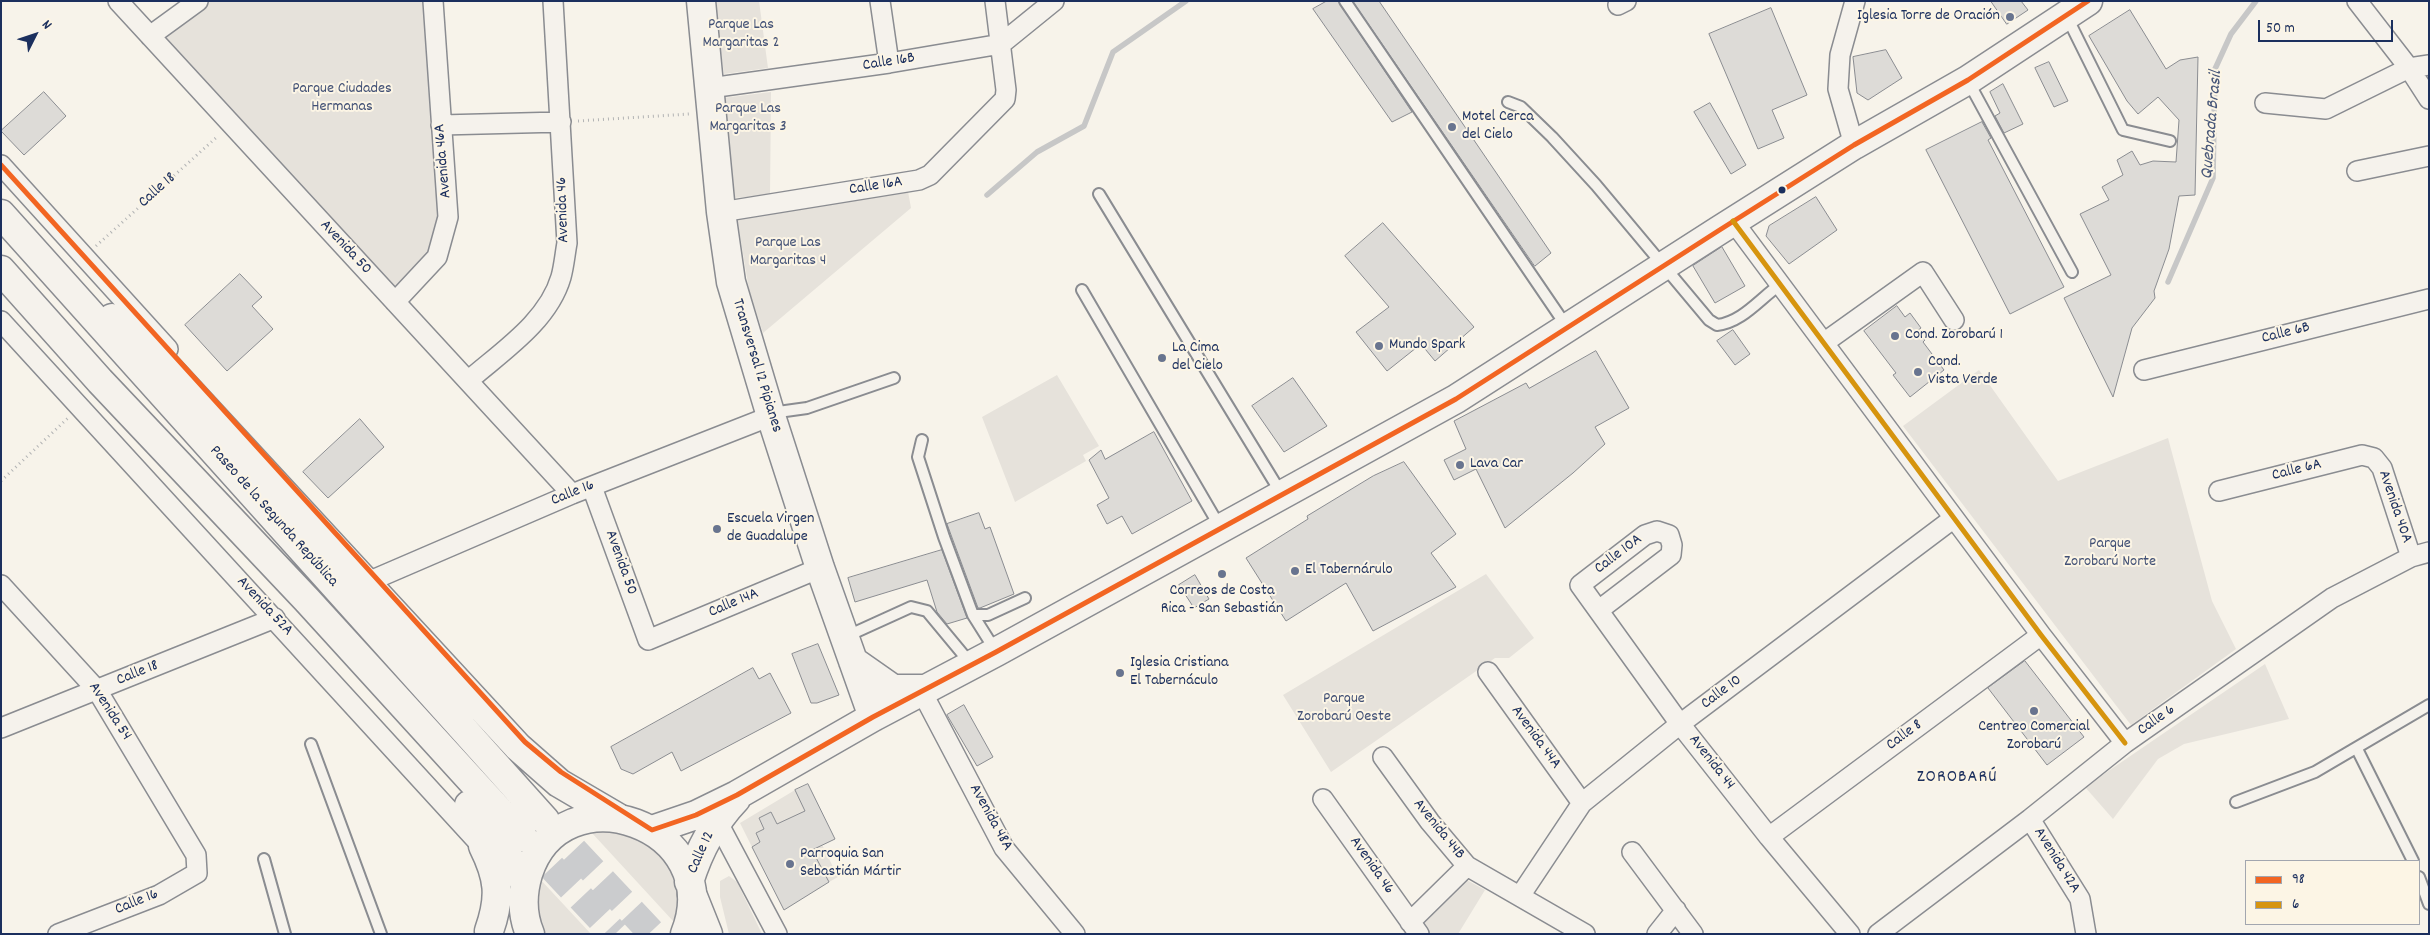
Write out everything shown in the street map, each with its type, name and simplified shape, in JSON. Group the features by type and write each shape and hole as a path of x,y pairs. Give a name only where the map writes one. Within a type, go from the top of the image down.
{"main road":[{"name":"Transversal 12 Pipianes","path":"701,1 720,212 731,282 820,568 873,717"},
{"name":"Calle 12","path":"652,830 717,805 873,717 996,652 1456,398 1854,145 1968,80 2077,9"},
{"name":"Paseo de la Segunda República","path":"1,214 545,820"},
{"name":"Paseo de la Segunda República","path":"1,270 100,381 307,600 523,837"},
{"path":"58,277 144,342 518,747 559,783 617,817 641,824 652,830 676,852 708,934"},
{"path":"100,381 196,498 491,829 524,892"},
{"path":"849,649 893,689 924,690"},
{"name":"Calle 12","path":"685,934 691,910 690,888 702,846 717,820 735,800 756,782"},
{"path":"530,934 524,914 524,892 537,855 558,832 586,819 617,817"},
{"path":"483,846 493,866 498,888 496,910 487,932"},
{"path":"487,932 524,892"}],"street":[{"name":"Avenida 50","path":"118,1 572,494"},
{"path":"150,36 198,1"},
{"name":"Avenida 46A","path":"395,302 437,257 448,217 448,182 441,125 433,1"},
{"name":"Avenida 46","path":"468,382 523,334 541,314 547,307 561,277 566,243 553,1"},
{"path":"880,1 889,63"},
{"path":"995,1 1001,44"},
{"name":"Calle 16B","path":"711,100 889,63 1001,44 1054,1"},
{"path":"1854,145 1838,89 1840,55 1855,1"},
{"path":"2357,1 2409,68 2429,99"},
{"name":"Calle 16A","path":"720,212 924,178 1002,103 1006,90 1001,44"},
{"path":"2265,103 2326,109 2409,68 2429,65"},
{"path":"441,125 561,122"},
{"path":"2357,171 2429,156"},
{"path":"1,166 525,742 561,772 652,830"},
{"path":"1733,221 1825,342 2041,635 2125,743"},
{"path":"1825,342 1923,272 1954,320"},
{"name":"Calle 6B","path":"2144,370 2429,299"},
{"name":"Avenida 52A","path":"1,321 524,892"},
{"name":"Calle 16","path":"377,578 572,494 771,415"},
{"name":"Calle 6A","path":"2219,490 2362,456 2374,458"},
{"name":"Avenida 40A","path":"2374,458 2382,468 2420,554"},
{"name":"Avenida 50","path":"592,486 648,640"},
{"name":"Calle 10","path":"1520,896 1582,804 1680,724 1954,518"},
{"name":"Calle 10A","path":"1580,585 1645,535 1657,531 1668,535 1672,544 1671,555 1599,610"},
{"name":"Calle 6","path":"1878,934 2030,819 2125,743 2332,598 2420,554"},
{"name":"Calle 14A","path":"648,640 820,568"},
{"name":"Avenida 54","path":"1,585 97,690 196,855"},
{"name":"Avenida 44","path":"1580,585 1680,724 1769,837 1850,934"},
{"name":"Calle 18","path":"1,728 275,618"},
{"name":"Calle 8","path":"1769,837 2041,635"},
{"name":"Avenida 44A","path":"1488,672 1582,804"},
{"name":"Avenida 48A","path":"924,690 1004,848 1075,934"},
{"name":"Avenida 44B","path":"1383,756 1430,822 1467,866 1585,934"},
{"name":"Avenida 46","path":"1323,799 1414,928"},
{"name":"Avenida 42A","path":"2030,819 2080,899 2086,934"},
{"path":"717,820 778,934"},
{"path":"1632,852 1693,934"},
{"name":"Calle 16","path":"58,934 175,887 197,873 196,855"},
{"path":"1414,928 1467,866"},
{"path":"1657,934 1676,910"}],"lane":[{"path":"1345,1 1568,327"},
{"path":"2077,9 2123,130 2170,142"},
{"path":"1968,80 1980,106 2072,272"},
{"path":"1508,102 1521,107 1552,137 1596,185 1662,267 1709,320 1717,325 1739,318 1767,293 1781,284"},
{"path":"1099,194 1282,494"},
{"path":"1082,290 1220,527"},
{"path":"771,415 807,408 894,378"},
{"path":"922,440 918,457 944,537 973,615 996,652"},
{"path":"973,615 988,615 1026,598"},
{"path":"849,649 911,607 927,611 972,665"},
{"path":"2236,802 2315,772 2429,705"},
{"path":"312,744 381,934"},
{"path":"2357,749 2412,860"},
{"path":"264,859 285,934"},
{"path":"2420,880 2429,904"}],"path":[{"path":"561,122 711,100"},
{"name":"Calle 18","path":"84,257 231,124"},
{"path":"1,481 79,408"}],"green space":[{"name":"Parque Ciudades Hermanas","path":"198,1 433,1 448,182 437,257 395,302 150,36"},
{"name":"Parque Las Margaritas 2","path":"714,1 759,1 768,68 724,74"},
{"name":"Parque Las Margaritas 3","path":"771,92 770,195 733,198 723,98"},
{"name":"Parque Las Margaritas 4","path":"907,186 911,208 763,333 749,290 737,217"},
{"name":"Parque Zorobarú Norte","path":"1979,370 2058,481 2168,438 2212,601 2236,649 2131,725 1903,426"},
{"path":"1057,375 1099,446 1083,455 1086,461 1015,502 982,417"},
{"name":"Parque Zorobarú Oeste","path":"1486,574 1534,638 1509,658 1495,658 1331,772 1283,695"},
{"path":"2265,664 2289,719 2184,744 2158,759 2113,819 2085,787"},
{"path":"795,790 838,877 829,882 799,825 777,824 771,812 759,818 764,829 756,833 760,842 752,847 740,823"},
{"path":"609,829 628,835 649,847 674,872 679,896 677,912 673,921 592,833"},
{"path":"729,876 737,882 762,934 729,934 720,897 720,881"},
{"path":"539,878 591,934 541,934 535,904"},
{"path":"1463,878 1485,890 1458,934 1427,934 1419,923"}],"building":[{"path":"1327,1 1338,1 1412,112 1392,122 1313,9"},
{"name":"Motel Cerca del Cielo","path":"1353,1 1379,1 1551,253 1535,266"},
{"name":"Iglesia Torre de Oración","path":"1991,1 2021,1 2028,10 2007,24"},
{"path":"1771,8 1807,95 1772,110 1784,138 1758,149 1709,34"},
{"path":"2130,10 2166,69 2180,60 2198,57 2195,195 2179,196 2169,249 2154,291 2155,298 2132,328 2113,397 2064,298 2111,275 2080,214 2109,200 2102,187 2123,175 2117,160 2132,151 2140,165 2153,161 2176,162 2179,120 2158,97 2138,114 2127,101 2089,36"},
{"path":"1886,50 1902,78 1868,100 1857,93 1853,57"},
{"path":"2049,62 2068,101 2054,107 2035,68"},
{"path":"2003,84 2023,124 2004,133 1995,116 2000,113 1990,92"},
{"path":"44,92 66,116 24,155 1,131"},
{"path":"1710,103 1746,165 1731,174 1694,112"},
{"path":"1982,122 1991,138 1988,140 2064,287 2010,314 1926,150"},
{"path":"1816,197 1837,230 1789,264 1766,236 1769,226"},
{"path":"1383,223 1474,327 1435,361 1421,344 1387,371 1356,332 1389,307 1345,256"},
{"path":"1722,247 1745,286 1715,303 1693,266"},
{"path":"240,274 262,297 252,306 273,329 227,371 185,325"},
{"path":"1897,306 1905,317 1910,313 1921,328 1917,331 1925,340 1923,342 1944,370 1910,397 1893,375 1896,373 1864,331"},
{"path":"1733,330 1750,354 1735,365 1717,341"},
{"path":"1596,351 1629,408 1595,427 1605,444 1573,473 1505,528 1476,469 1454,480 1444,460 1466,449 1454,421 1526,383 1529,388"},
{"path":"1293,378 1327,426 1284,452 1252,406"},
{"path":"360,419 384,447 328,498 303,472"},
{"path":"1154,432 1192,501 1132,534 1122,516 1107,524 1097,505 1109,498 1089,460 1101,450 1105,459"},
{"path":"1404,462 1456,534 1431,553 1456,587 1373,631 1346,583 1286,621 1246,558 1308,519 1307,516 1373,476"},
{"path":"979,513 985,529 990,527 1014,594 978,608 947,524"},
{"path":"942,550 967,618 947,624 937,612 927,580 855,602 848,578"},
{"path":"1195,575 1209,599 1194,608 1179,585"},
{"path":"818,644 839,695 817,703 811,703 792,654"},
{"name":"Centreo Comercial Zorobarú","path":"2025,661 2084,737 2047,765 1988,688"},
{"path":"753,668 759,679 770,673 791,713 681,771 672,752 633,774 621,769 611,747"},
{"path":"964,705 993,757 977,766 947,715"},
{"name":"Parroquia San Sebastián Mártir","path":"808,784 835,839 812,850 829,882 784,910 752,847 760,842 756,833 764,829 759,818 771,812 777,824 805,811 795,790"}],"waterway":[{"path":"987,195 1037,152 1084,126 1113,52 1186,1"},
{"name":"Quebrada Brasil","path":"2168,282 2213,178 2215,69 2231,34 2256,1"}],"tunnel":[{"path":"545,820 653,934"},
{"path":"523,837 615,934"}],"transit line":[{"name":"98","path":"1,165 525,742 561,772 652,830 696,815 737,795 873,717 996,652 1456,399 1854,145 1968,80 2088,1"},
{"name":"6","path":"1733,221 2041,635 2125,743"}],"place":[{"name":"Iglesia Torre de Oración","path":"2010,17"},
{"name":"Motel Cerca del Cielo","path":"1452,127"},
{"name":"Cond. Zorobarú 1","path":"1895,336"},
{"name":"Mundo Spark","path":"1379,346"},
{"name":"La Cima del Cielo","path":"1162,358"},
{"name":"Cond. Vista Verde","path":"1918,372"},
{"name":"Lava Car","path":"1460,465"},
{"name":"Escuela Virgen de Guadalupe","path":"717,529"},
{"name":"El Tabernárulo","path":"1295,571"},
{"name":"Correos de Costa Rica - San Sebastián","path":"1222,574"},
{"name":"Iglesia Cristiana El Tabernáculo","path":"1120,673"},
{"name":"Centreo Comercial Zorobarú","path":"2034,711"},
{"name":"Parroquia San Sebastián Mártir","path":"790,864"}],"district":[{"name":"ZOROBARÚ","path":"1957,779"}]}
